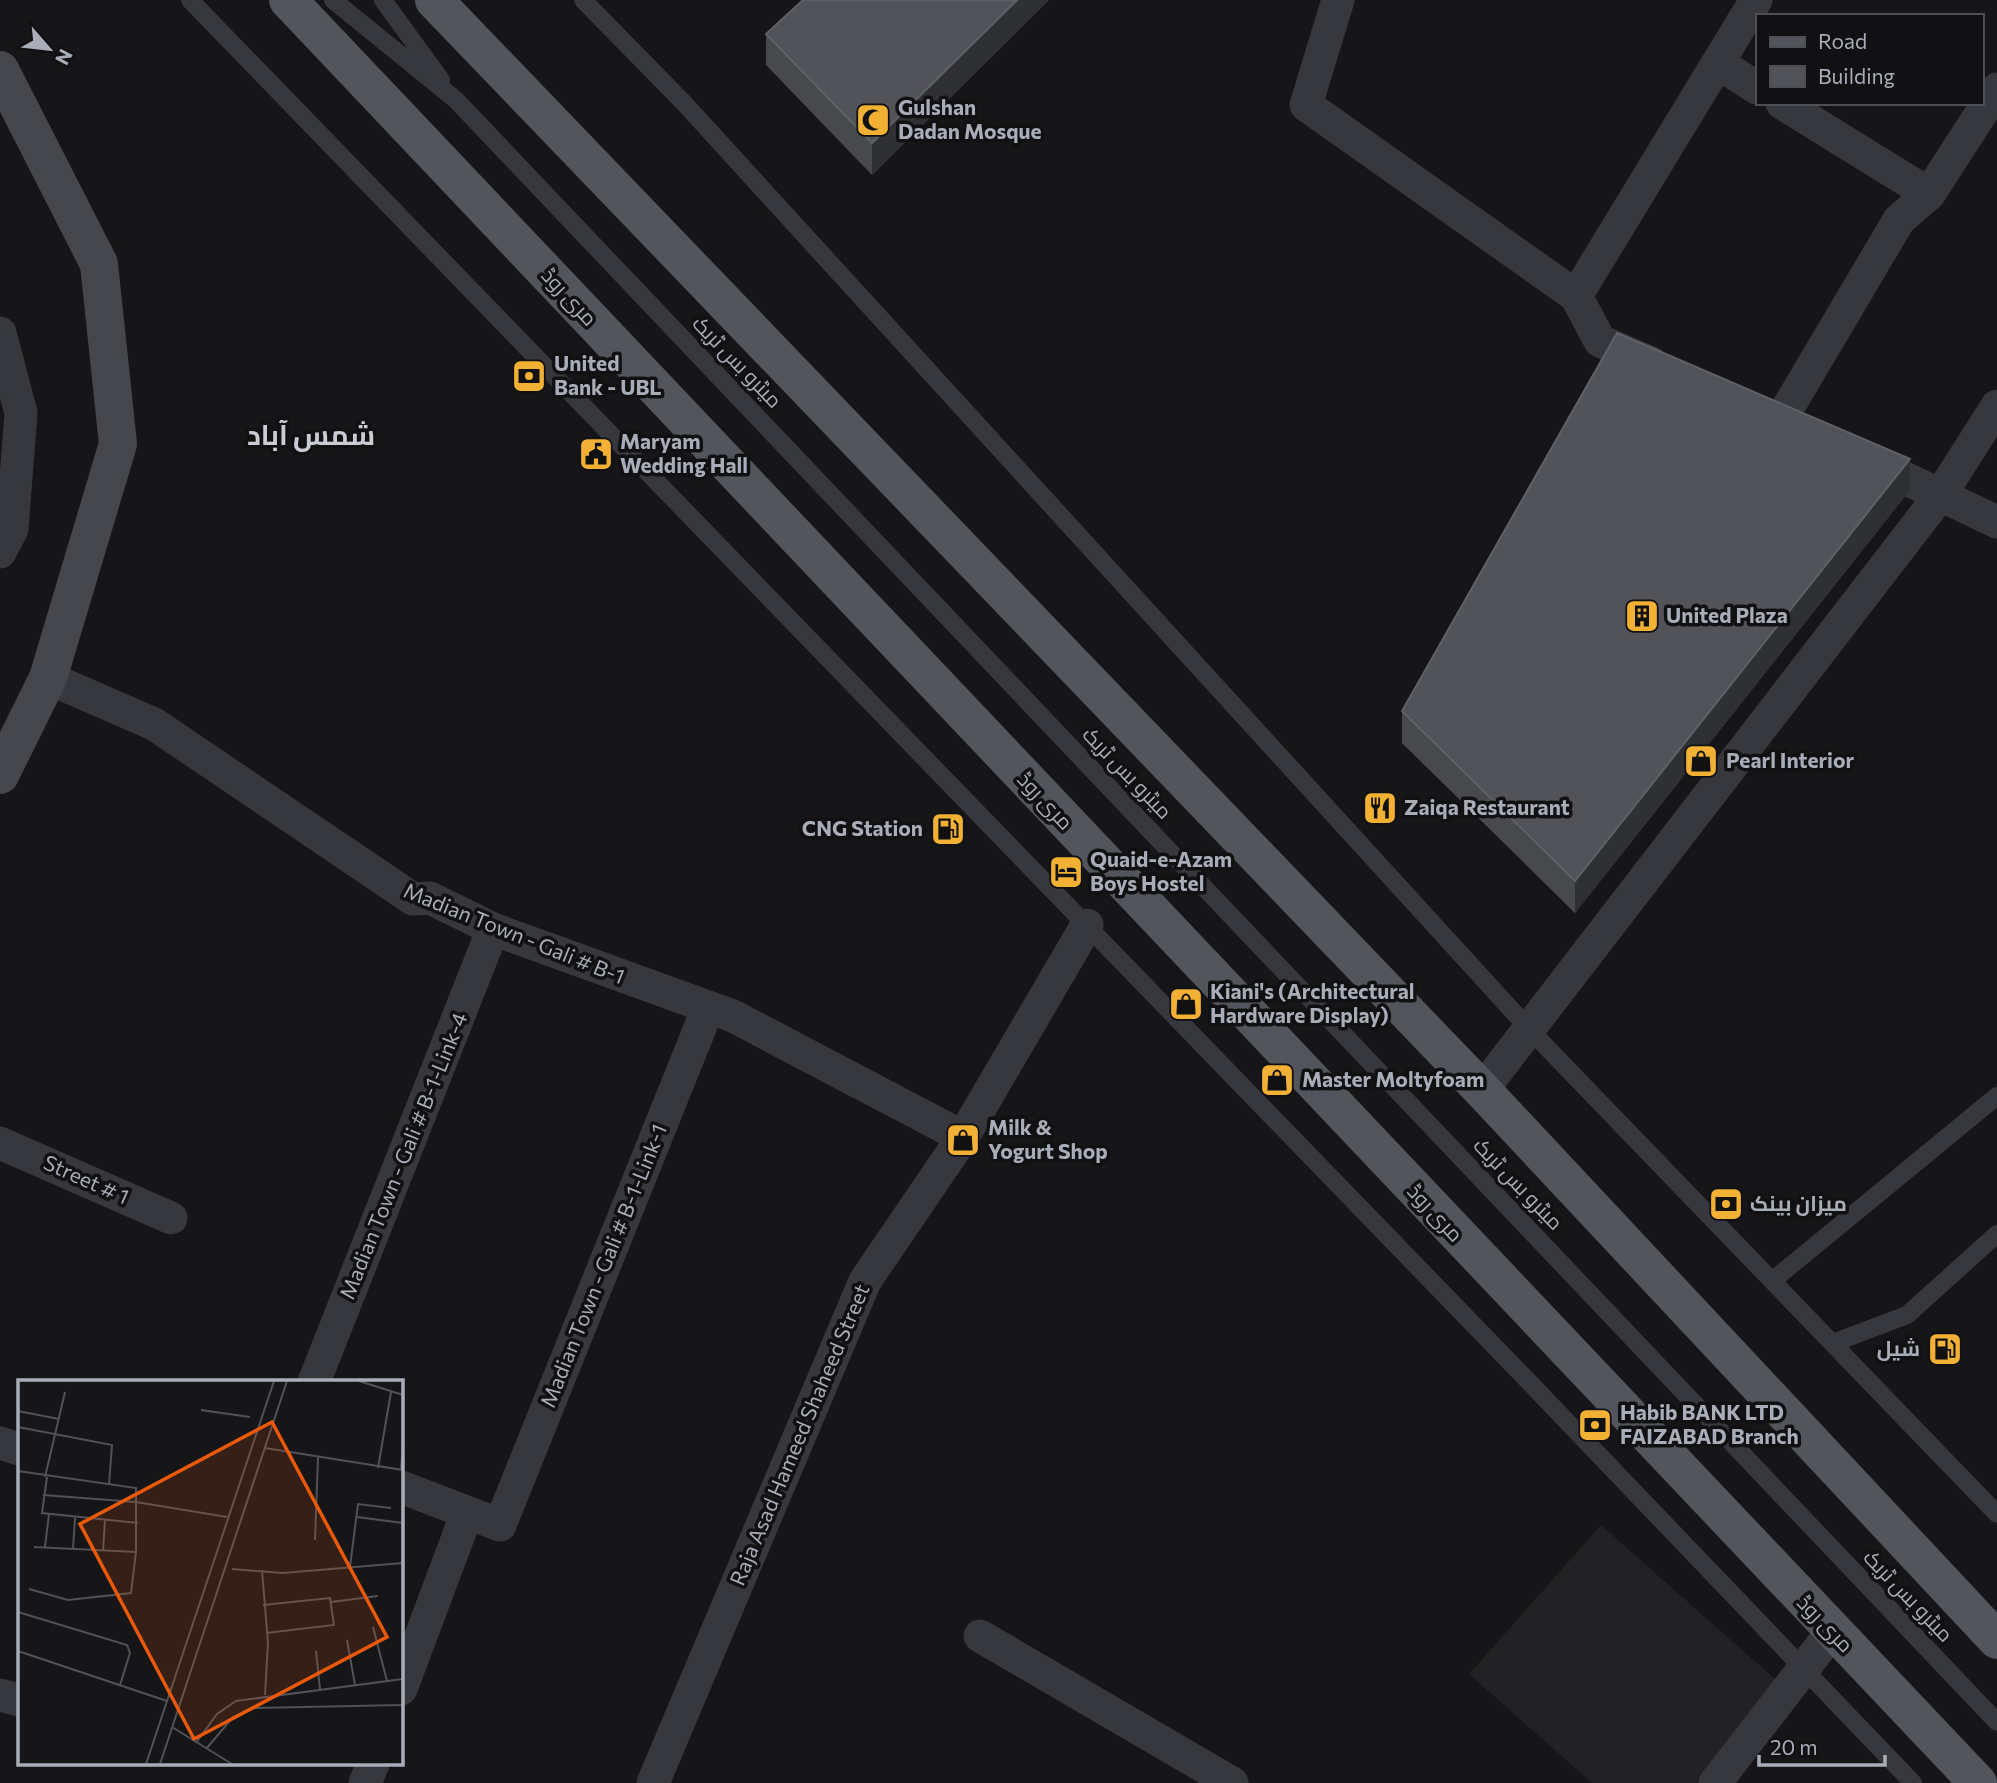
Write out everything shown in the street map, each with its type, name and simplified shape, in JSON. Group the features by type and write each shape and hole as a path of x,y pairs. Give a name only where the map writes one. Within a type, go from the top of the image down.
{"main road":[{"name":"مری روڈ","path":"288,0 1978,1783"},
{"path":"434,0 1482,1090 1997,1640"}],"street":[{"path":"1338,0 1306,105 1576,296 1600,341 1684,378"},
{"path":"1576,296 1756,0"},
{"path":"1718,63 1756,87"},
{"path":"0,70 99,264 118,444 48,678 0,775"},
{"path":"1780,421 1899,220 1929,194 1997,89"},
{"path":"1785,105 1929,194"},
{"path":"0,333 21,413 12,529 0,552"},
{"path":"1482,1090 1941,494 1997,406"},
{"path":"1842,449 1997,522"},
{"name":"Madian Town - Gali # B-1","path":"48,678 153,724 412,899 430,898 493,929 733,1016 963,1137"},
{"name":"Raja Asad Hameed Shaheed Street","path":"653,1783 865,1281 963,1137 1087,925"},
{"name":"Madian Town - Gali # B-1-Link-4","path":"315,1380 493,929"},
{"name":"Madian Town - Gali # B-1-Link-1","path":"467,1513 500,1525 708,1008"},
{"name":"Street # 1","path":"0,1143 172,1219"},
{"path":"0,1443 18,1449"},
{"path":"402,1487 467,1513 402,1686"},
{"path":"1715,1783 1832,1632"},
{"path":"980,1636 1232,1783"},
{"path":"0,1695 18,1700"},
{"path":"365,1783 372,1766"}],"lane":[{"path":"190,0 1805,1667 1913,1783"},
{"name":"میٹرو بس ٹریک","path":"333,0 456,100 1997,1722"},
{"name":"میٹرو بس ٹریک","path":"383,0 456,100"},
{"path":"583,0 684,103 1528,1029 1997,1514"},
{"path":"1772,1280 1997,1096"},
{"path":"1833,1343 1907,1315 1997,1234"}],"shaded area":[{"path":"1601,1525 1785,1688 1702,1783 1592,1783 1469,1674"}],"building":[{"name":"Gulshan Dadan Mosque","path":"803,0 1017,0 872,143 766,34"},
{"name":"United Plaza","path":"1617,333 1910,459 1575,881 1402,711"}],"place":[{"name":"Gulshan Dadan Mosque","path":"873,120"},
{"name":"United Bank - UBL","path":"529,376"},
{"name":"Maryam Wedding Hall","path":"596,454"},
{"name":"United Plaza","path":"1642,616"},
{"name":"Pearl Interior","path":"1701,761"},
{"name":"Zaiqa Restaurant","path":"1380,808"},
{"name":"CNG Station","path":"948,829"},
{"name":"Quaid-e-Azam Boys Hostel","path":"1066,872"},
{"name":"Kiani's (Architectural Hardware Display)","path":"1186,1004"},
{"name":"Master Moltyfoam","path":"1277,1080"},
{"name":"Milk & Yogurt Shop","path":"963,1140"},
{"name":"میزان بینک","path":"1726,1204"},
{"name":"شیل","path":"1945,1349"},
{"name":"Habib BANK LTD FAIZABAD Branch","path":"1595,1425"}],"district":[{"name":"شمس آباد","path":"311,435"}]}
